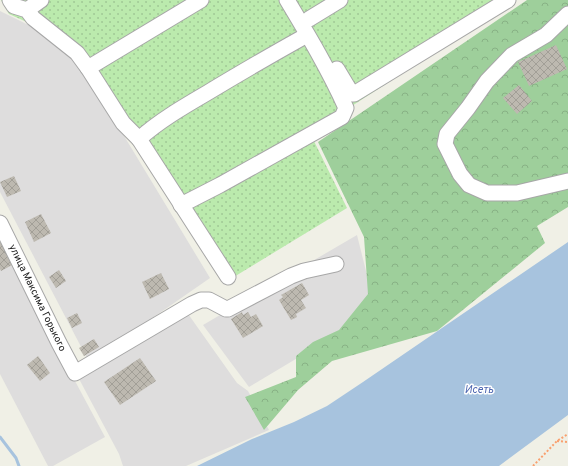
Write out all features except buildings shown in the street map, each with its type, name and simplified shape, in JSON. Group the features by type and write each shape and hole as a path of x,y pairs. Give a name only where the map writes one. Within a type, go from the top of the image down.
{"street":[{"path":"10,0 14,6 27,10 33,18 77,53 123,123 139,139 228,277"},
{"path":"27,10 41,0"},
{"path":"88,68 201,0"},
{"path":"181,205 342,117 346,108 337,88 287,0"},
{"path":"298,0 352,94 508,0"},
{"path":"309,19 340,0"},
{"path":"568,14 546,35 512,55 487,81 447,134 446,144 460,174 469,185 487,193 517,193 568,181"},
{"path":"139,139 187,104 307,35"},
{"name":"улица Максима Горького","path":"0,223 59,343 76,373 192,304 202,300 209,300 228,309 291,276 304,271 336,264"}],"path":[{"path":"533,466 557,441 568,434"},
{"path":"557,441 568,442"}],"shaded area":[{"path":"0,11 69,45 210,278 89,362 0,192"},
{"path":"357,235 376,311 249,387 203,325"},
{"path":"0,241 105,437 53,466 48,466 0,374"},
{"path":"186,311 237,383 248,391 269,430 186,466 123,466 119,454 78,377"}],"green space":[{"path":"1,0 516,0 310,133 347,208 224,283 77,53 31,24 9,14"},
{"path":"527,0 568,0 568,207 537,226 545,243 437,331 332,361 298,390 264,430 245,397 296,377 296,356 313,342 339,330 368,294 364,237 318,142"}],"water":[{"name":"Исеть","path":"568,242 568,415 499,466 197,466 252,439 294,422 327,406"}],"waterway":[{"path":"0,437 16,458 19,466"}]}
